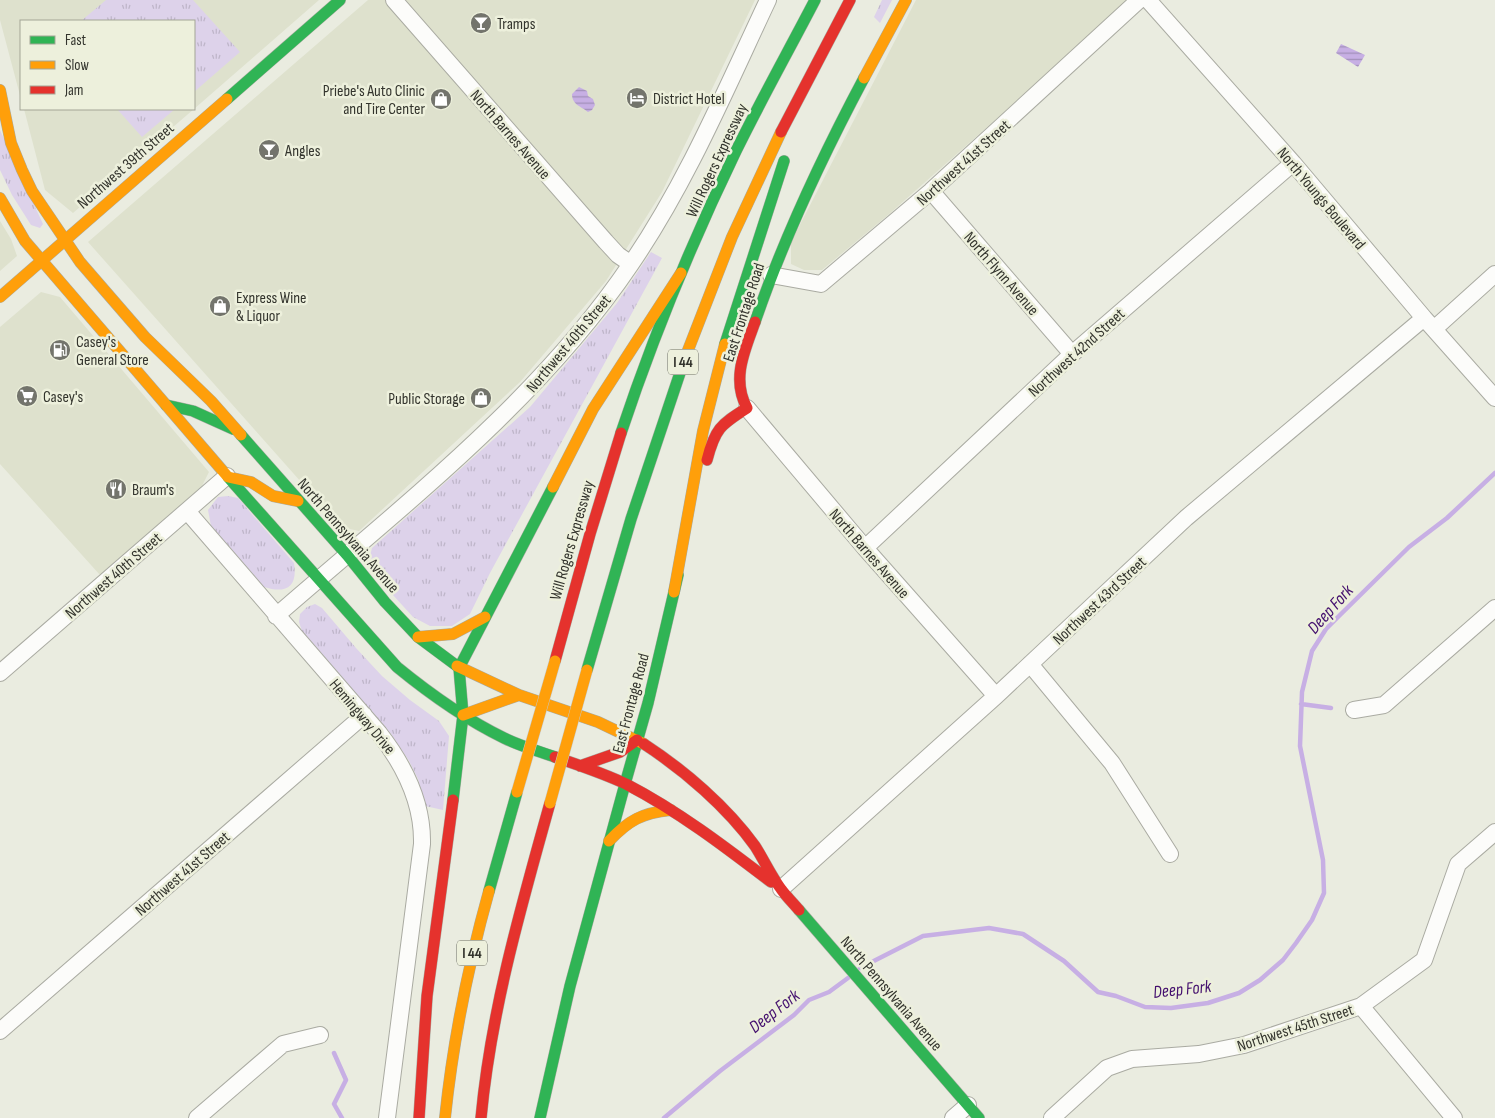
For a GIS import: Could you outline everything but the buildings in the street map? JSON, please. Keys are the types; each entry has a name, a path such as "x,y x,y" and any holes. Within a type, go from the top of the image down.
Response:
{"main road":[{"name":"Northwest 39th Street","path":"0,297 340,0"},
{"name":"Will Rogers Expressway","path":"445,1118 453,1046 478,932 613,454 658,330 681,274 736,152 815,0"},
{"name":"I 44","path":"481,1118 493,1028 507,960 624,538 674,385 718,270 764,166 850,0"},
{"name":"East Frontage Road","path":"540,1118 570,986 648,703 714,434 721,425 747,408 739,394 739,374 770,275 829,144 906,0"},
{"path":"674,592 703,430 732,319 815,66"},
{"name":"North Pennsylvania Avenue","path":"0,90 11,143 22,170 32,191 80,262 145,336 211,401 418,637 459,668 519,695 598,722 637,740 667,759 691,778 724,810 754,845 781,888 979,1118"},
{"name":"North Pennsylvania Avenue","path":"0,198 26,240 42,261 227,476 397,667 426,691 505,739 625,784 671,810 703,830 781,888"},
{"path":"419,1118 428,996 461,743 463,715 459,668 592,409 681,274"},
{"path":"166,405 193,411 237,430"},
{"path":"227,476 251,482 273,496 298,501"},
{"path":"418,637 453,634 485,617"},
{"path":"463,715 519,695"},
{"path":"648,703 653,720"},
{"path":"580,766 620,752 637,740"},
{"path":"661,741 667,759"},
{"path":"609,841 632,820 645,813 671,810"}],"street":[{"name":"North Barnes Avenue","path":"394,0 618,255 631,264"},
{"name":"Northwest 40th Street","path":"276,616 499,421 552,364 591,318 631,264 678,184 768,0"},
{"name":"Northwest 41st Street","path":"770,275 821,284 931,191 1139,0"},
{"name":"North Youngs Boulevard","path":"1148,0 1293,163 1495,398"},
{"name":"Northwest 42nd Street","path":"865,548 1072,354 1293,163"},
{"name":"North Flynn Avenue","path":"931,191 1072,354"},
{"name":"Northwest 43rd Street","path":"781,888 996,696 1186,518 1429,323 1495,274"},
{"name":"North Barnes Avenue","path":"747,408 865,548 996,696"},
{"name":"Northwest 40th Street","path":"0,673 227,476"},
{"name":"Hemingway Drive","path":"186,511 380,733 398,759 416,800 422,827 420,856 387,1118"},
{"path":"1354,710 1384,705 1495,608"},
{"path":"1030,664 1112,763 1170,854"},
{"name":"Northwest 41st Street","path":"0,1031 364,715"},
{"name":"Northwest 45th Street","path":"1052,1118 1107,1068 1132,1059 1199,1054 1244,1044 1361,1006 1424,960 1458,864 1495,832"},
{"path":"1361,1006 1454,1118"},
{"path":"197,1118 282,1044 320,1035"},
{"path":"953,1118 968,1105"}],"shaded area":[{"path":"0,0 319,0 195,108 195,20 20,20 20,95 0,20"},
{"path":"368,0 755,0 662,192 606,281 520,382 359,531 341,527 88,242"},
{"path":"916,0 1127,0 1125,5 888,215 822,270 804,270 791,264 791,242"},
{"path":"1341,44 1365,55 1358,67 1336,53"},
{"path":"579,87 587,91 588,96 593,99 595,105 588,112 575,103 572,98 572,94"},
{"path":"24,110 193,110 73,213 45,190"},
{"path":"0,221 11,239 17,256 0,271"},
{"path":"41,292 60,297 209,472 201,488 100,575 0,464 0,327"}],"green space":[{"path":"106,0 193,0 240,52 195,91 195,20 82,20"},
{"path":"882,0 892,0 880,23 874,17"},
{"path":"118,110 174,110 142,137"},
{"path":"0,130 43,224 40,228 31,225 12,195 0,170"},
{"path":"651,252 662,258 490,573 470,614 452,626 430,626 413,617 372,572 369,560 372,548 530,407 617,303"},
{"path":"218,497 238,498 294,563 294,578 289,587 279,590 264,587 211,526 208,510"},
{"path":"315,604 322,608 382,676 439,721 449,736 443,810 425,806 418,779 409,761 391,734 302,631 299,622 300,614 307,607"}],"waterway":[{"name":"Deep Fork","path":"860,968 923,936 989,928 1023,934 1064,961 1098,992 1116,996 1145,1007 1171,1008 1208,1003 1239,993 1260,980 1283,960 1296,943 1312,920 1324,893 1323,860 1300,746 1302,692 1312,651 1326,629 1409,547 1447,518 1495,473"},
{"path":"1301,704 1331,708"},
{"name":"Deep Fork","path":"664,1118 720,1071 794,1015 809,1000 829,992 848,978"},
{"path":"334,1053 346,1080 334,1104 342,1118"}],"traffic: fast":[{"path":"227,99 340,0"},
{"path":"621,433 674,290 704,220 746,132 815,0"},
{"path":"755,322 778,259 805,198 864,78"},
{"path":"725,344 784,161"},
{"path":"587,670 631,519 685,358"},
{"path":"166,405 193,411 233,429"},
{"path":"241,435 347,555 385,602 418,637 457,666"},
{"path":"228,477 397,667 475,723 510,741 555,757"},
{"path":"453,800 463,715 459,668 553,487"},
{"path":"625,784 648,703 678,575"},
{"path":"540,1118 570,986 625,784"},
{"path":"489,891 517,792"},
{"path":"799,910 979,1118"}],"traffic: slow":[{"path":"864,78 906,0"},
{"path":"0,90 11,143 22,170 32,191 80,262 145,337 211,401 241,435"},
{"path":"0,297 227,99"},
{"path":"685,358 732,237 781,132"},
{"path":"0,198 25,241 228,477"},
{"path":"553,487 593,409 681,273"},
{"path":"674,592 703,431 725,344"},
{"path":"228,477 251,482 273,496 298,501"},
{"path":"418,637 453,634 485,617"},
{"path":"517,792 555,661"},
{"path":"457,666 519,695 598,722 644,744"},
{"path":"550,803 587,670"},
{"path":"463,715 519,695"},
{"path":"609,841 623,828 637,819 652,813 671,810"},
{"path":"445,1118 462,1004 474,947 489,891"}],"traffic: jam":[{"path":"781,132 850,0"},
{"path":"707,460 716,434 730,419 747,408 742,397 740,375 744,354 755,322"},
{"path":"555,661 590,534 621,433"},
{"path":"580,766 620,752 637,740"},
{"path":"644,744 674,765 718,803 744,831 774,879 799,910"},
{"path":"555,757 608,776 645,794 736,855 771,882"},
{"path":"419,1118 427,996 453,800"},
{"path":"481,1118 492,1038 508,959 550,803"}],"place":[{"name":"Tramps","path":"481,23"},
{"name":"District Hotel","path":"637,98"},
{"name":"Priebe's Auto Clinic and Tire Center","path":"441,99"},
{"name":"Angles","path":"269,150"},
{"name":"Express Wine & Liquor","path":"220,306"},
{"name":"Casey's General Store","path":"60,350"},
{"name":"Casey's","path":"27,396"},
{"name":"Public Storage","path":"481,398"},
{"name":"Braum's","path":"116,489"}]}
